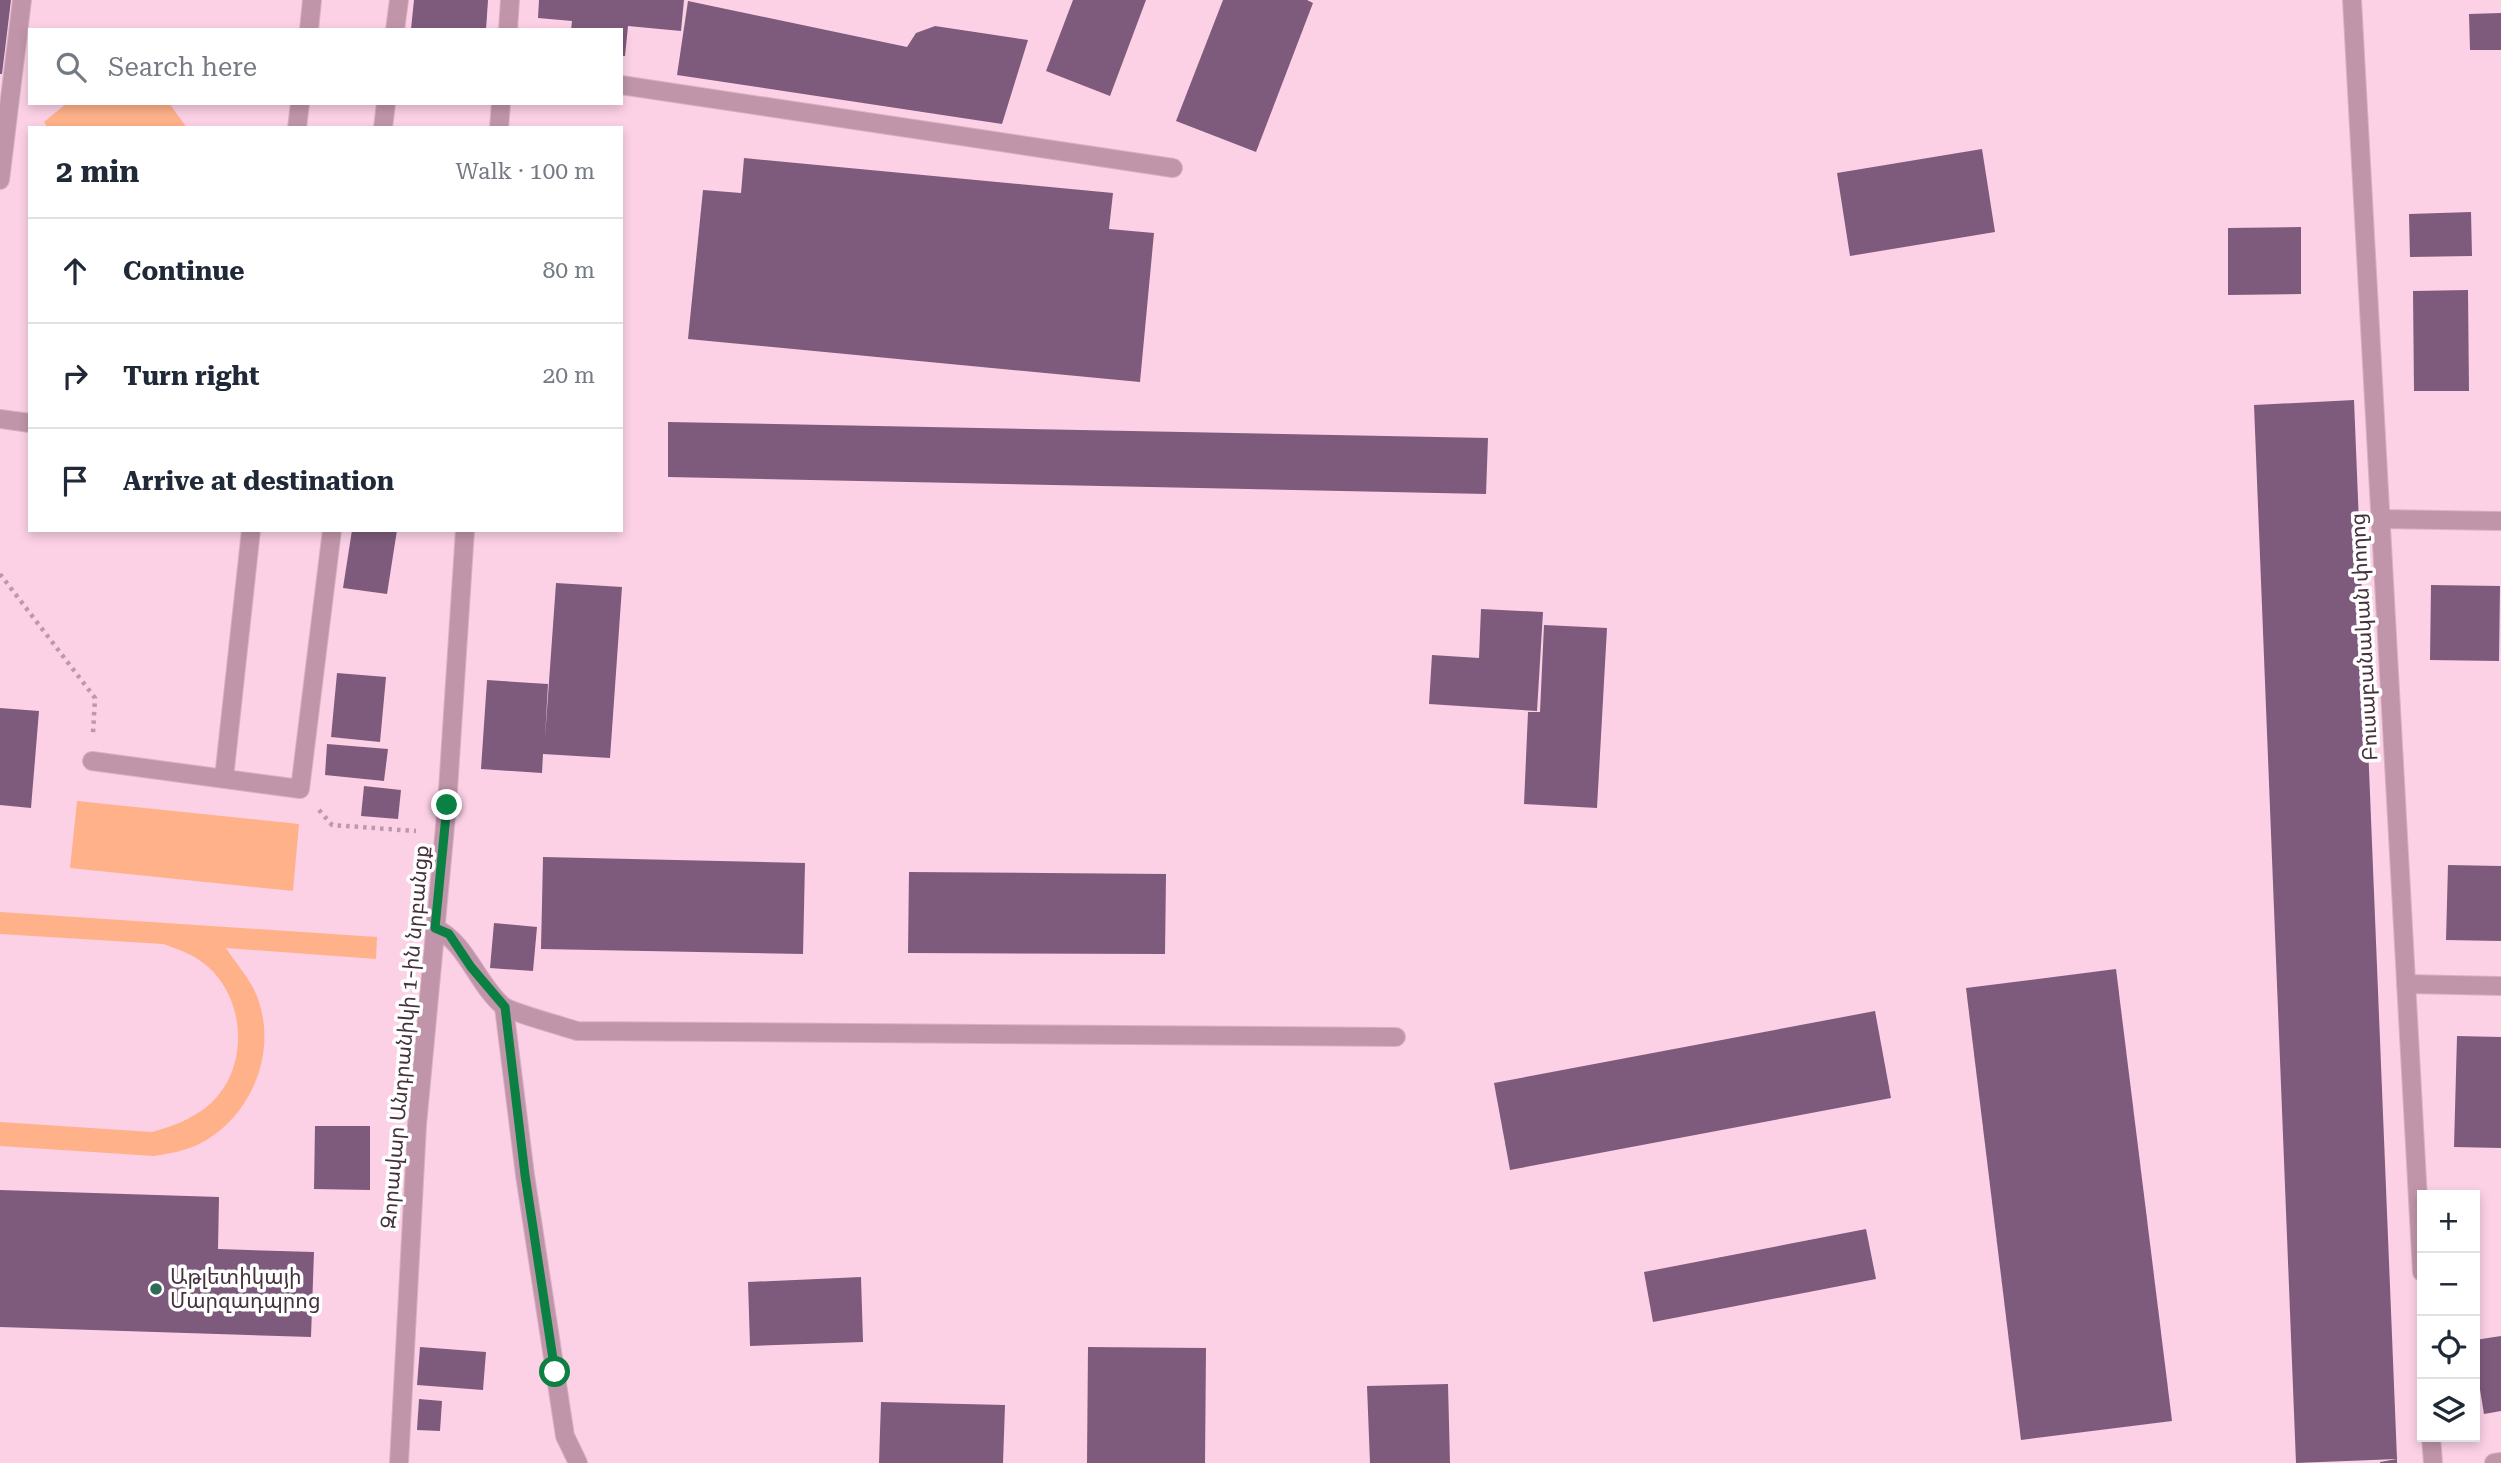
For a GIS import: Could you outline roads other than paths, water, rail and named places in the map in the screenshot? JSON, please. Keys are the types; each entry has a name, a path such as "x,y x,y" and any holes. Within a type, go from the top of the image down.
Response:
{"street":[{"path":"0,180 22,0"},
{"path":"309,28 312,0"},
{"path":"395,28 399,0"},
{"path":"508,28 510,0"},
{"name":"Բուսաբանական փողոց","path":"2352,0 2421,1253"},
{"path":"623,85 1173,168"},
{"path":"298,126 300,105"},
{"path":"383,126 386,105"},
{"path":"499,126 501,105"},
{"path":"0,419 28,423"},
{"path":"2381,519 2501,521"},
{"path":"223,778 251,532"},
{"path":"92,761 300,789 332,532"},
{"name":"Զորավար Անդրանիկի 1-ին նրբանցք","path":"399,1463 417,1125 444,833 465,532"},
{"path":"435,928 449,934 471,967 505,1007 576,1031 1396,1037"},
{"path":"2406,984 2501,986"},
{"path":"505,1007 525,1175 565,1436 578,1463"},
{"path":"2431,1442 2433,1463"},
{"path":"2494,1463 2501,1462"}],"place":[{"name":"Աթլետիկայի Մարզադպրոց","path":"156,1289"}]}
